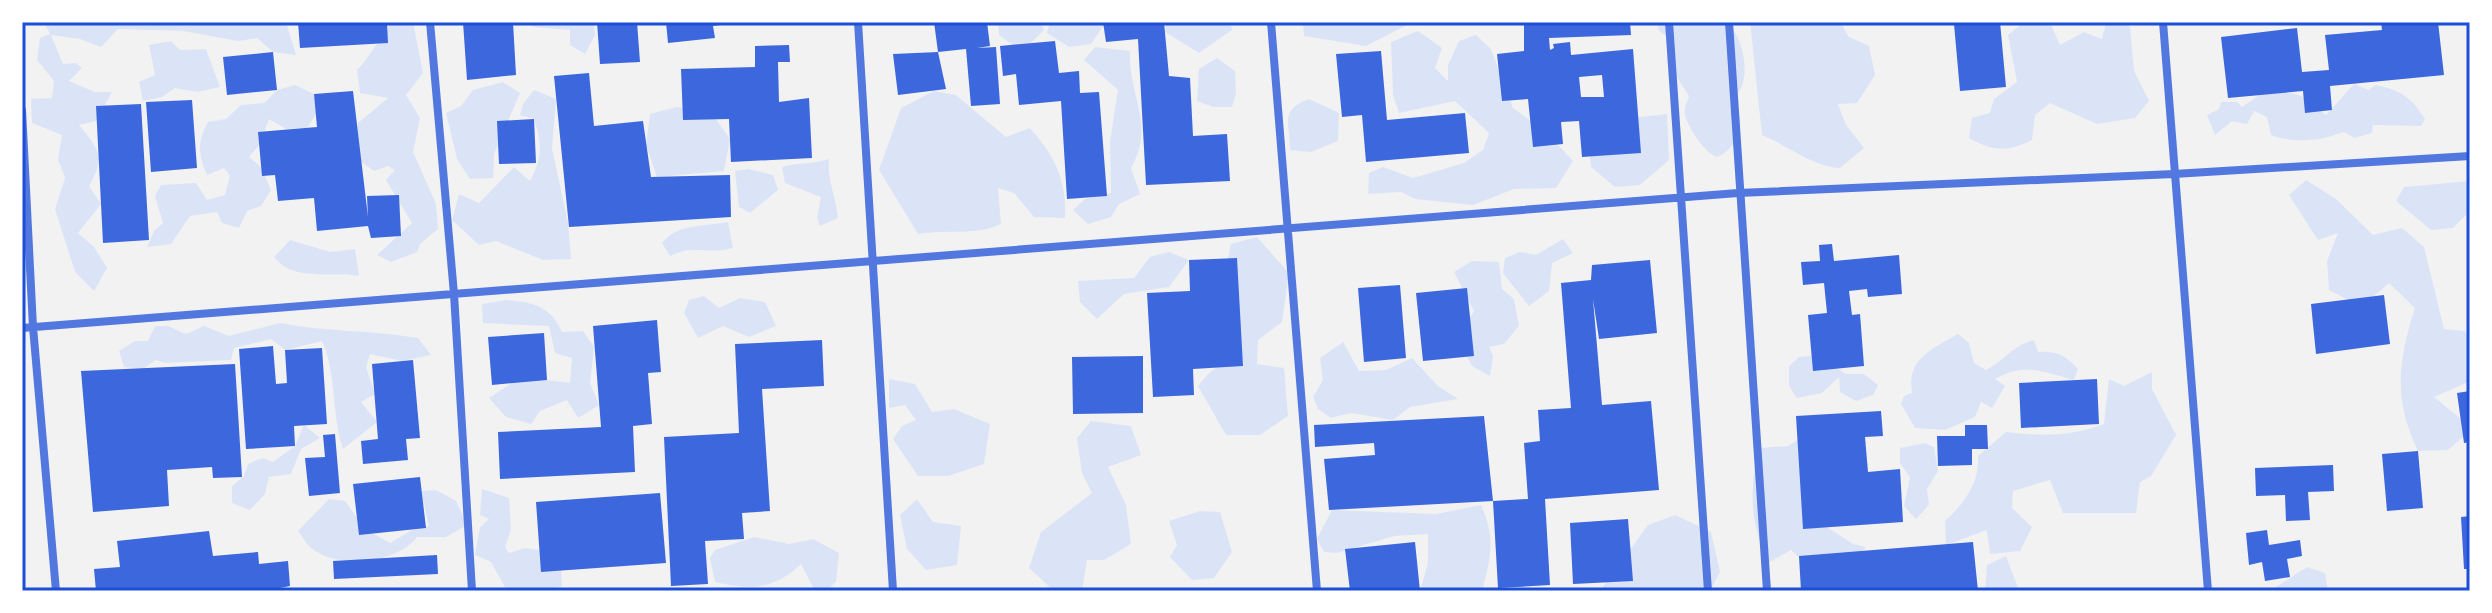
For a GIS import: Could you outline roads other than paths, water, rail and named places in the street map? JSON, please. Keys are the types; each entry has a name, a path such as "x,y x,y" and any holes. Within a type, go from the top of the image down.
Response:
{"street":[{"path":"430,22 454,294 472,591"},
{"path":"858,22 893,591"},
{"path":"1271,22 1285,228 1317,591"},
{"path":"1669,22 1708,591"},
{"path":"1729,22 1738,193 1767,591"},
{"path":"2163,22 2208,591"},
{"path":"22,110 33,327 56,591"},
{"path":"22,328 1680,197 2174,174 2470,156"}]}
